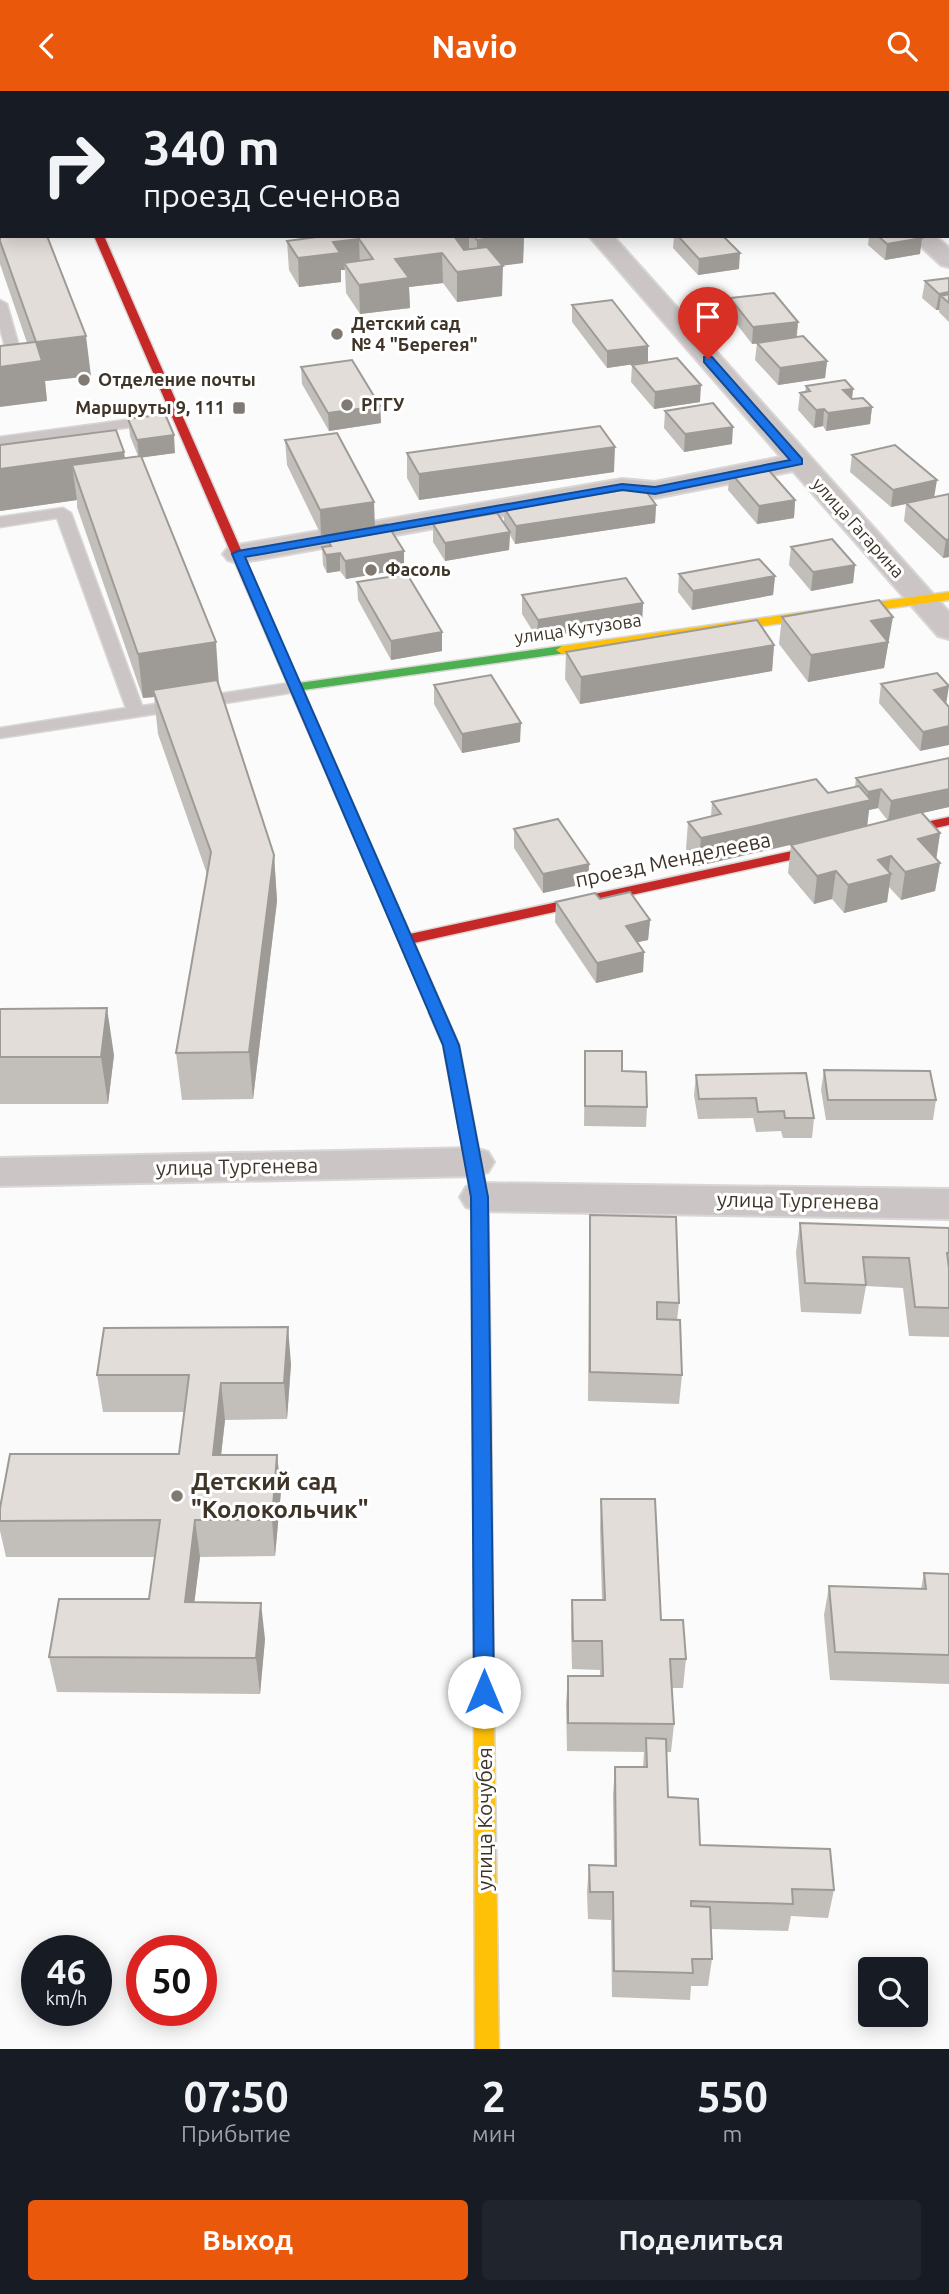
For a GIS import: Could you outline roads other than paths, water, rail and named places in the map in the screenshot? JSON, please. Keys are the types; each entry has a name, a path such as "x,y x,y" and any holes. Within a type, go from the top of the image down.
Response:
{"main road":[{"name":"улица Кочубея","path":"100,238 451,1045 477,1179 487,2049"},
{"name":"улица Кутузова","path":"296,687 936,598"},
{"name":"проезд Менделеева","path":"405,940 949,821"}],"street":[{"name":"улица Гагарина","path":"602,238 798,462 936,598 949,630"},
{"path":"923,238 949,260"},
{"path":"238,554 622,487 655,490 798,462"},
{"name":"улица Тургенева","path":"0,1172 477,1179 949,1204"}],"lane":[{"path":"0,304 20,375 0,377"},
{"path":"0,441 178,417"},
{"path":"0,522 63,513 136,712"},
{"path":"0,733 296,687"}],"place":[{"name":"Детский сад № 4 \"Берегея\"","path":"337,334"},
{"name":"Отделение почты","path":"84,380"},
{"name":"РГГУ","path":"347,405"},
{"name":"Маршруты 9, 111","path":"239,408"},
{"name":"Фасоль","path":"371,570"},
{"name":"Детский сад \"Колокольчик\"","path":"177,1496"}]}
